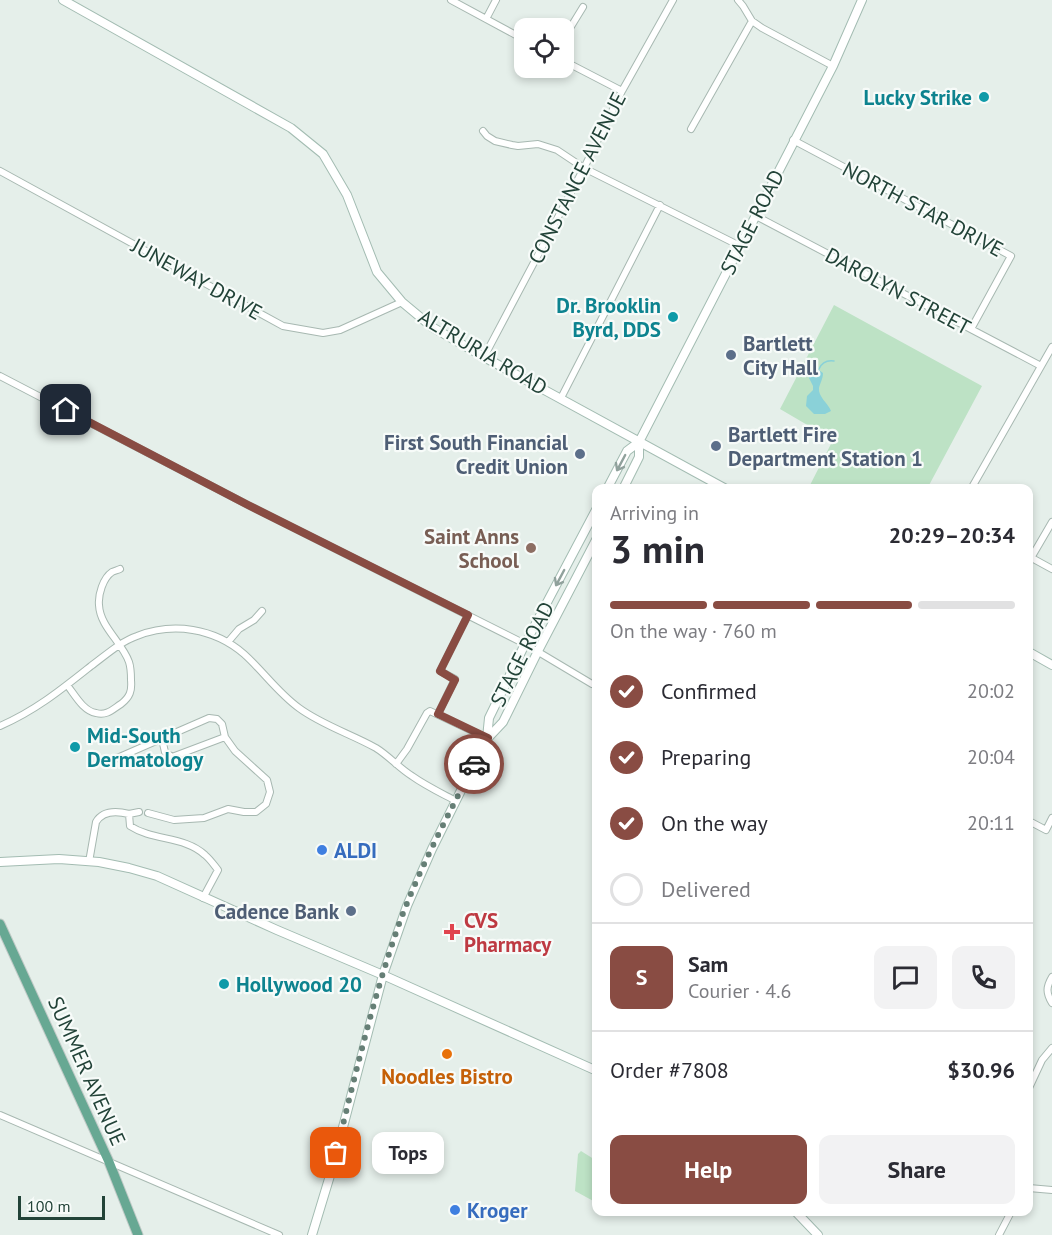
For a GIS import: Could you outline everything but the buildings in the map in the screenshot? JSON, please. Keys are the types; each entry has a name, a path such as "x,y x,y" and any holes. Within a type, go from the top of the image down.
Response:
{"main road":[{"name":"ALTRURIA ROAD","path":"65,0 291,128 323,154 347,195 377,272 402,302 432,327 717,484"},
{"name":"STAGE ROAD","path":"610,484 627,451 639,442 832,66 862,0"},
{"name":"STAGE ROAD","path":"625,484 639,457 639,442"},
{"name":"STAGE ROAD","path":"488,738 489,718 592,518"},
{"path":"577,546 589,553"},
{"name":"STAGE ROAD","path":"312,1235 332,1169 383,975 407,906 432,849 488,738 503,722 592,547"},
{"path":"1033,654 1052,665"},
{"path":"0,862 59,859 129,868 157,876 592,1069"},
{"name":"SUMMER AVENUE","path":"0,924 109,1162 138,1235"},
{"path":"800,1216 818,1235"}],"street":[{"path":"451,0 514,34"},
{"path":"486,19 496,0"},
{"name":"CONSTANCE AVENUE","path":"484,357 622,91 672,0"},
{"path":"738,0 752,21 832,66"},
{"path":"574,22 583,7"},
{"path":"691,129 752,21"},
{"path":"574,66 622,91"},
{"path":"483,131 495,141 518,146 538,144 557,150 584,168 740,246"},
{"name":"NORTH STAR DRIVE","path":"793,140 1011,256 971,330"},
{"name":"JUNEWAY DRIVE","path":"0,171 283,326 323,333 340,330 402,302"},
{"path":"561,398 660,205"},
{"name":"DAROLYN STREET","path":"756,216 1041,366"},
{"path":"974,484 1052,347"},
{"path":"0,376 248,505 525,644 592,682"},
{"path":"1033,552 1052,522"},
{"path":"1033,559 1052,569"},
{"path":"67,685 84,707 96,713 105,714 130,695 132,687 130,664 102,617 99,604 105,581 111,573 120,569"},
{"path":"228,642 239,629 254,620 262,611"},
{"path":"438,714 455,680 440,671 468,615"},
{"path":"0,726 24,716 119,645 134,637 147,632 168,629 197,630 228,642 244,654 298,708 369,744 414,778 456,801"},
{"path":"396,764 430,711 488,738"},
{"path":"108,762 209,718 217,719 222,724 225,737 236,751 267,780 270,792 266,804 256,812 228,809 204,818 174,820 148,813"},
{"path":"162,739 165,752 172,757 225,737"},
{"path":"90,862 96,822 99,817 105,813 118,811 129,814 139,812"},
{"path":"129,814 130,826 138,831 188,844 204,854 218,870 203,898"},
{"path":"1033,823 1046,830 1052,818"},
{"path":"1052,977 1047,993 1052,1004"},
{"path":"1033,1079 1052,1048"},
{"path":"0,1115 279,1235"},
{"path":"1033,1188 1052,1190"},
{"path":"999,1235 1009,1216"}],"green space":[{"path":"834,305 982,386 930,484 811,484 833,440 780,409"},
{"path":"581,1151 592,1158 592,1200 575,1191 578,1154"}],"water":[{"path":"815,367 823,373 819,391 831,411 825,414 814,414 806,406 807,396 813,390 809,369"}],"waterway":[{"path":"819,369 825,362 834,361"}],"way so far":[{"path":"336,1153 392,944 425,864 474,764"}],"place":[{"name":"Lucky Strike","path":"984,97"},
{"name":"Dr. Brooklin Byrd, DDS","path":"673,317"},
{"name":"Bartlett City Hall","path":"731,355"},
{"name":"Bartlett Fire Department Station 1","path":"716,446"},
{"name":"First South Financial Credit Union","path":"580,454"},
{"name":"Saint Anns School","path":"531,548"},
{"name":"Mid-South Dermatology","path":"75,747"},
{"name":"ALDI","path":"322,850"},
{"name":"Cadence Bank","path":"351,911"},
{"name":"CVS Pharmacy","path":"452,932"},
{"name":"Hollywood 20","path":"224,984"},
{"name":"Noodles Bistro","path":"447,1054"},
{"name":"Tops","path":"336,1153"},
{"name":"Kroger","path":"455,1210"}],"route":[{"path":"66,410 248,505 468,615 440,671 455,680 438,714 488,738 474,764"}]}
